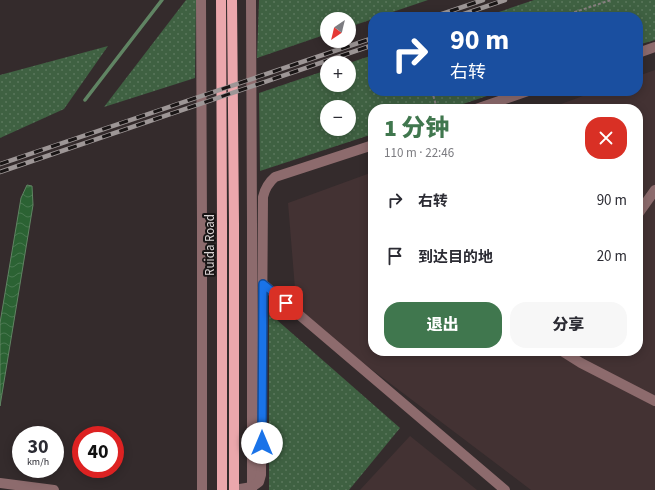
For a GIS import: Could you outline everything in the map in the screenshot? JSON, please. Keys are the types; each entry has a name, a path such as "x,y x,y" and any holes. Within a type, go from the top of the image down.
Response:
{"main road":[{"name":"Ruida Road","path":"221,0 222,490"},
{"name":"Ruida Road","path":"232,0 234,490"}],"street":[{"path":"200,0 202,490"},
{"path":"251,0 252,488"},
{"path":"643,51 655,47"},
{"path":"490,104 514,96"},
{"path":"234,490 252,488 259,482 261,475 263,197 265,188 269,182 276,177 368,147"},
{"path":"643,207 655,190"},
{"path":"263,284 505,490"},
{"path":"570,356 655,401"},
{"path":"0,483 54,490"}],"path":[{"path":"575,12 611,0"}],"shaded area":[{"path":"186,0 196,0 195,78 104,107"},
{"path":"259,0 428,0 393,12 368,12 368,21 356,25 356,12 320,12 320,36 257,58"},
{"path":"534,0 655,0 655,40 643,44 643,12 499,12"},
{"path":"108,46 64,109 0,138 0,75"},
{"path":"368,57 368,96 487,96 463,104 368,104 368,136 260,171 259,93 320,72 320,92 356,92 356,61"},
{"path":"655,70 655,490 531,490 297,313 288,203 368,174 368,356 643,356 643,104 561,104 583,96 643,96 643,74"},
{"path":"269,313 400,428 349,490 269,490"},
{"path":"410,436 477,490 360,490"}],"water":[{"path":"27,185 32,186 33,205 0,406 0,323 21,198"}],"waterway":[{"path":"85,100 162,0"}],"railway":[{"path":"448,12 483,0"},
{"path":"470,12 505,0"},
{"path":"0,164 368,40"},
{"path":"0,172 368,47"}],"route":[{"path":"262,443 263,284 286,303"}]}
